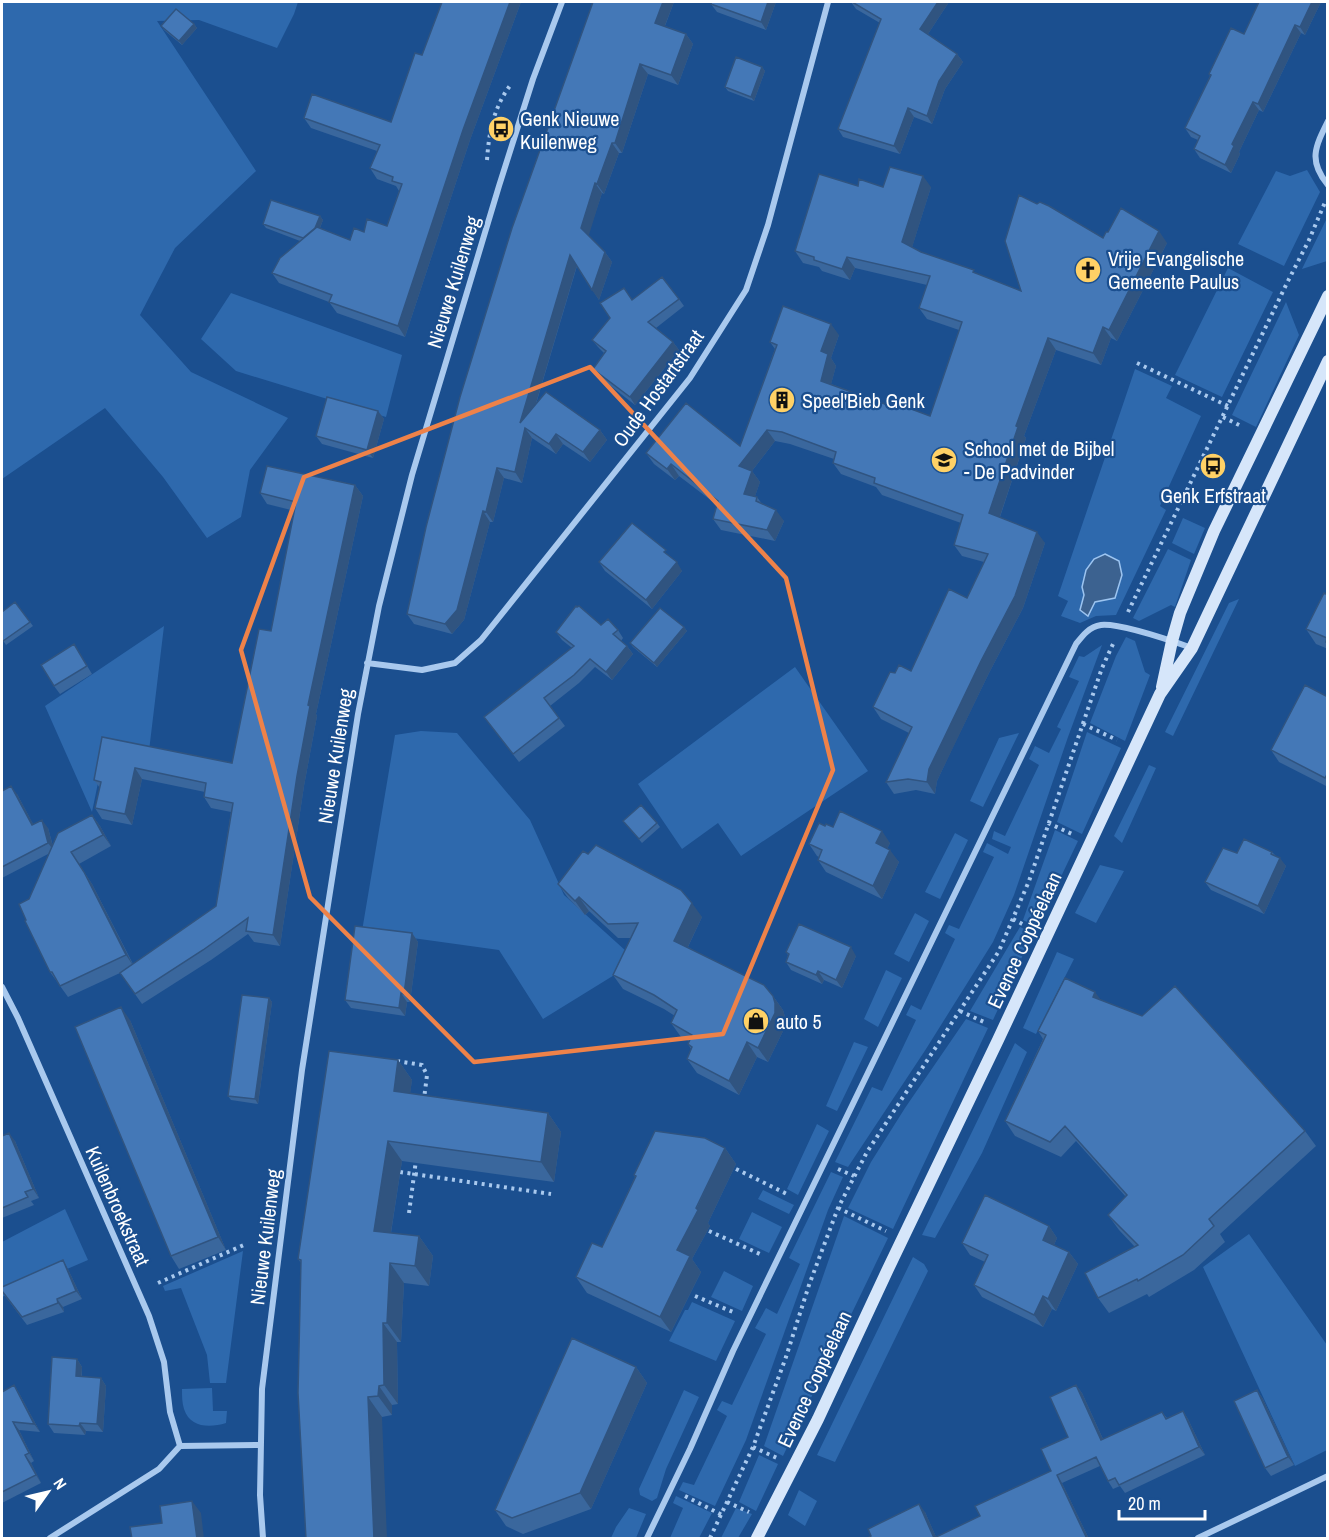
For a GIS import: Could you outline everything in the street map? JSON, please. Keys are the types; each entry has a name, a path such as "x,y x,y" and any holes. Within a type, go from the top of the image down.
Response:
{"street":[{"name":"Nieuwe Kuilenweg","path":"263,1539 262,1389 302,1070 367,663 412,475 499,186 533,79 562,2"},
{"name":"Oude Hostartstraat","path":"367,663 422,670 455,663 481,640 690,378 746,291 768,225 828,2"},
{"path":"1328,121 1314,152 1316,164 1328,185"},
{"path":"1160,694 1180,614 1214,531 1328,296"},
{"name":"Evence Coppéelaan","path":"757,1539 818,1419 1160,694 1192,648 1328,361"},
{"path":"647,1539 733,1351 1076,644 1086,631 1101,625 1121,627 1192,648"},
{"name":"Kuilenbroekstraat","path":"2,987 18,1018 149,1316 164,1362 170,1412 180,1446"},
{"path":"50,1539 159,1469 180,1446 261,1445"},
{"path":"1198,1539 1328,1476"}],"path":[{"path":"710,1539 753,1447 838,1208 867,1152 999,951 1029,880 1102,668 1309,240 1328,196"},
{"path":"1137,363 1228,406"},
{"path":"1222,417 1253,432"},
{"path":"1083,724 1135,748"},
{"path":"960,1011 1003,1030"},
{"path":"387,1060 422,1065 427,1075 423,1108"},
{"path":"409,1214 417,1152"},
{"path":"736,1169 784,1194"},
{"path":"400,1172 551,1194"},
{"path":"838,1208 902,1239"},
{"path":"709,1231 756,1252"},
{"path":"158,1283 246,1244"},
{"path":"695,1296 730,1311"},
{"path":"670,1489 722,1515"}],"highlighted area":[{"path":"590,367 786,578 833,770 723,1034 474,1062 310,897 241,650 304,477"}],"shaded area":[{"path":"2,2 298,2 277,48 199,20 157,21 256,171 175,248 140,315 191,372 288,418 250,470 241,517 207,538 163,477 105,408 2,479"},
{"path":"1307,170 1320,192 1284,266 1238,244 1276,171 1290,176"},
{"path":"1327,218 1327,261 1302,269"},
{"path":"1228,268 1273,292 1222,397 1175,375"},
{"path":"231,293 402,355 386,417 236,371 201,339"},
{"path":"1286,302 1299,335 1256,427 1232,415"},
{"path":"1135,369 1172,386 1166,398 1201,416 1160,506 1166,510 1116,615 1096,616 1080,623 1061,616 1068,601 1058,596"},
{"path":"1183,518 1205,528 1194,554 1172,543"},
{"path":"1168,549 1191,560 1175,607 1171,605 1139,621 1133,618"},
{"path":"1105,554 1119,561 1122,575 1115,598 1095,602 1088,616 1080,610 1086,570 1094,559"},
{"path":"1239,599 1173,736 1165,732 1229,603"},
{"path":"164,626 149,751 106,744 92,812 45,706"},
{"path":"1126,637 1135,641 1145,672 1150,675 1125,741 1090,723 1116,656"},
{"path":"1102,645 1014,895 993,942 848,1167 835,1162 872,1087 882,1091 916,1020 906,1015 911,1005 921,1010 955,939 945,933 949,925 959,929 994,857 983,852 987,843 1008,854 1011,847 992,839 994,831 1005,836 1039,765 1029,759 1035,746 1049,753 1061,729 1057,727 1079,681 1069,677 1079,656 1084,657"},
{"path":"795,667 868,771 741,856 718,823 682,849 638,784"},
{"path":"421,731 457,733 530,820 564,895 637,961 543,1019 499,950 362,931 395,735"},
{"path":"1087,732 1121,748 1082,834 1057,822"},
{"path":"1019,733 983,807 970,801 999,738"},
{"path":"1149,765 1156,768 1122,843 1114,836"},
{"path":"1055,830 1078,841 1037,927 1023,920"},
{"path":"955,833 968,840 940,899 925,892"},
{"path":"1100,865 1124,871 1096,923 1075,913"},
{"path":"915,913 929,921 909,962 894,954"},
{"path":"1020,927 1033,933 993,1020 970,1011"},
{"path":"1057,952 1074,959 1036,1034 1023,1028"},
{"path":"886,970 902,978 878,1027 864,1019"},
{"path":"966,1019 988,1028 893,1229 848,1208 871,1162"},
{"path":"854,1042 868,1047 837,1111 826,1106"},
{"path":"1015,1043 1027,1052 982,1153 935,1238 922,1235"},
{"path":"817,1124 829,1131 798,1195 787,1189"},
{"path":"831,1172 843,1177 828,1210 746,1440 715,1506 679,1490 683,1482 694,1485 727,1416 717,1410 722,1401 732,1405 766,1334 755,1328 766,1308 777,1314 800,1264 789,1258"},
{"path":"763,1190 794,1205 789,1214 758,1199"},
{"path":"65,1209 88,1260 2,1297 2,1242"},
{"path":"752,1212 782,1227 769,1253 739,1239"},
{"path":"844,1216 888,1238 783,1456 764,1446"},
{"path":"1249,1234 1327,1345 1327,1450 1295,1466 1203,1267"},
{"path":"243,1251 226,1383 210,1383 207,1355 181,1288 165,1291 163,1286"},
{"path":"913,1257 924,1264 928,1271 835,1462 817,1455"},
{"path":"724,1271 753,1286 742,1311 711,1297"},
{"path":"692,1302 735,1321 716,1361 669,1341 685,1310 688,1310"},
{"path":"212,1388 213,1411 227,1411 226,1423 214,1426 201,1425 187,1415 182,1402 182,1389"},
{"path":"684,1390 699,1397 666,1469 657,1498 652,1501 640,1495 639,1489"},
{"path":"759,1455 778,1464 756,1511 739,1502"},
{"path":"799,1490 817,1501 805,1526 788,1515"},
{"path":"676,1496 712,1513 699,1538 670,1538 683,1508 673,1503"},
{"path":"629,1508 646,1514 636,1538 611,1538 616,1527"},
{"path":"736,1508 752,1514 738,1538 721,1538"}],"building":[{"path":"442,2 510,2 463,130 398,326 329,302 332,295 272,273 280,258 317,227 350,240 354,228 364,232 367,219 387,226 402,184 392,181 393,177 370,168 380,145 304,118 312,94 391,122 415,53 422,55"},
{"path":"593,2 663,2 655,23 686,34 671,75 640,64 615,143 612,143 597,184 595,183 581,228 605,252 592,290 570,255 520,423 546,392 600,430 583,452 556,434 549,444 525,428 515,472 497,468 486,512 483,511 457,610 445,624 407,614 426,527 460,397 512,228"},
{"path":"712,2 768,2 761,22 711,4"},
{"path":"852,2 938,2 920,29 957,54 939,81 927,116 908,108 894,146 838,129 881,19"},
{"path":"1259,2 1312,2 1300,27 1295,25 1258,104 1253,102 1232,144 1234,146 1225,165 1194,149 1200,136 1185,128 1231,28 1244,34"},
{"path":"176,9 194,24 179,41 161,26"},
{"path":"736,57 762,67 751,97 725,87"},
{"path":"890,167 923,176 902,242 921,252 974,270 973,272 1021,291 1005,241 1019,195 1037,204 1040,202 1049,206 1103,238 1121,208 1159,231 1109,330 1103,327 1093,353 1048,338 1016,426 1018,427 989,513 1037,532 1015,596 929,769 927,782 908,779 886,782 912,727 873,707 890,672 895,673 899,665 911,671 949,589 967,598 988,554 954,545 963,515 874,483 875,478 833,463 836,452 782,432 767,430 739,466 752,471 744,494 757,497 756,501 776,510 767,530 713,519 718,501 671,464 667,469 646,453 686,403 740,446 777,345 770,342 783,306 831,324 821,351 828,354 821,381 885,404 887,400 930,416 962,322 919,308 930,276 847,257 842,269 795,251 819,174 858,186 859,179 883,187"},
{"path":"271,200 320,216 315,228 303,238 263,224"},
{"path":"662,277 679,299 648,322 673,342 630,397 593,369 606,351 592,340 610,318 600,303 624,288 632,300"},
{"path":"327,397 378,411 367,450 316,436"},
{"path":"267,466 355,485 308,705 310,706 273,935 246,931 248,918 135,994 120,973 216,906 233,803 204,797 206,783 135,768 125,814 95,808 101,782 94,780 102,737 232,763 259,629 271,631 296,502 260,493"},
{"path":"632,523 666,550 664,552 677,562 646,600 599,562"},
{"path":"1324,593 1328,595 1328,643 1327,638 1306,629"},
{"path":"15,602 30,622 3,641 2,612"},
{"path":"576,606 579,606 601,625 608,619 618,630 613,634 627,646 606,672 590,659 574,675 544,698 559,718 513,754 484,717 574,646 556,632"},
{"path":"660,608 684,627 654,663 630,643"},
{"path":"74,644 87,666 54,686 41,665"},
{"path":"1305,685 1328,697 1328,773 1325,778 1271,750"},
{"path":"11,786 32,825 42,820 48,843 2,867 2,791"},
{"path":"641,805 657,823 639,839 623,821"},
{"path":"840,811 882,831 876,843 890,850 873,886 818,860 822,850 809,844 819,823 833,827"},
{"path":"92,815 103,835 71,852 84,872 126,955 60,986 50,972 19,904 29,899 58,833"},
{"path":"1244,839 1280,858 1258,906 1205,882 1223,848 1237,853"},
{"path":"596,845 681,890 692,903 674,941 764,985 773,996 775,1013 758,1048 747,1042 729,1081 687,1059 692,1047 688,1044 692,1035 671,1023 677,1010 654,995 613,975 638,923 608,924 579,897 575,901 558,884 583,851 588,854"},
{"path":"799,924 851,947 836,980 818,971 816,975 786,962 789,954 786,952"},
{"path":"355,926 412,933 404,994 401,993 399,1008 345,1000"},
{"path":"1065,978 1095,992 1093,997 1142,1016 1175,986 1305,1131 1209,1219 1214,1226 1183,1255 1138,1281 1137,1279 1098,1298 1085,1273 1138,1245 1108,1215 1127,1195 1065,1126 1050,1142 1005,1121 1046,1035 1038,1031"},
{"path":"242,995 269,998 255,1099 228,1096"},
{"path":"121,1007 218,1237 171,1256 75,1027"},
{"path":"329,1051 398,1060 394,1091 548,1113 541,1162 388,1141 374,1231 419,1236 415,1266 390,1263 387,1323 383,1323 384,1385 379,1386 378,1396 368,1397 374,1539 306,1539 298,1393 301,1260 298,1259"},
{"path":"655,1131 705,1138 725,1148 696,1208 698,1210 677,1250 690,1256 660,1317 576,1277 592,1243 602,1247"},
{"path":"9,1133 33,1189 25,1192 28,1197 2,1208 2,1136"},
{"path":"985,1195 1049,1226 1043,1240 1069,1252 1048,1299 1043,1296 1034,1315 974,1285 988,1255 962,1243"},
{"path":"63,1260 76,1291 57,1299 58,1303 22,1317 2,1291 2,1287"},
{"path":"572,1338 636,1367 580,1493 512,1518 495,1510"},
{"path":"52,1357 77,1359 76,1376 101,1378 97,1424 80,1423 79,1426 48,1424"},
{"path":"14,1385 34,1424 13,1422 29,1453 25,1455 36,1475 2,1492 2,1392"},
{"path":"1076,1385 1101,1440 1162,1412 1166,1419 1183,1411 1199,1447 1119,1485 1115,1478 1108,1481 1096,1457 1057,1475 1087,1539 866,1539 871,1536 868,1529 919,1504 934,1538 980,1516 975,1506 1051,1471 1041,1449 1068,1437 1050,1397"},
{"path":"1257,1390 1288,1457 1265,1468 1234,1401"},
{"path":"192,1501 197,1539 132,1539 130,1527 162,1523 160,1506"}],"place":[{"name":"Genk Nieuwe Kuilenweg","path":"501,129"},
{"name":"Vrije Evangelische Gemeente Paulus","path":"1088,270"},
{"name":"Speel'Bieb Genk","path":"782,400"},
{"name":"School met de Bijbel - De Padvinder","path":"944,460"},
{"name":"Genk Erfstraat","path":"1213,466"},
{"name":"auto 5","path":"756,1021"}]}
